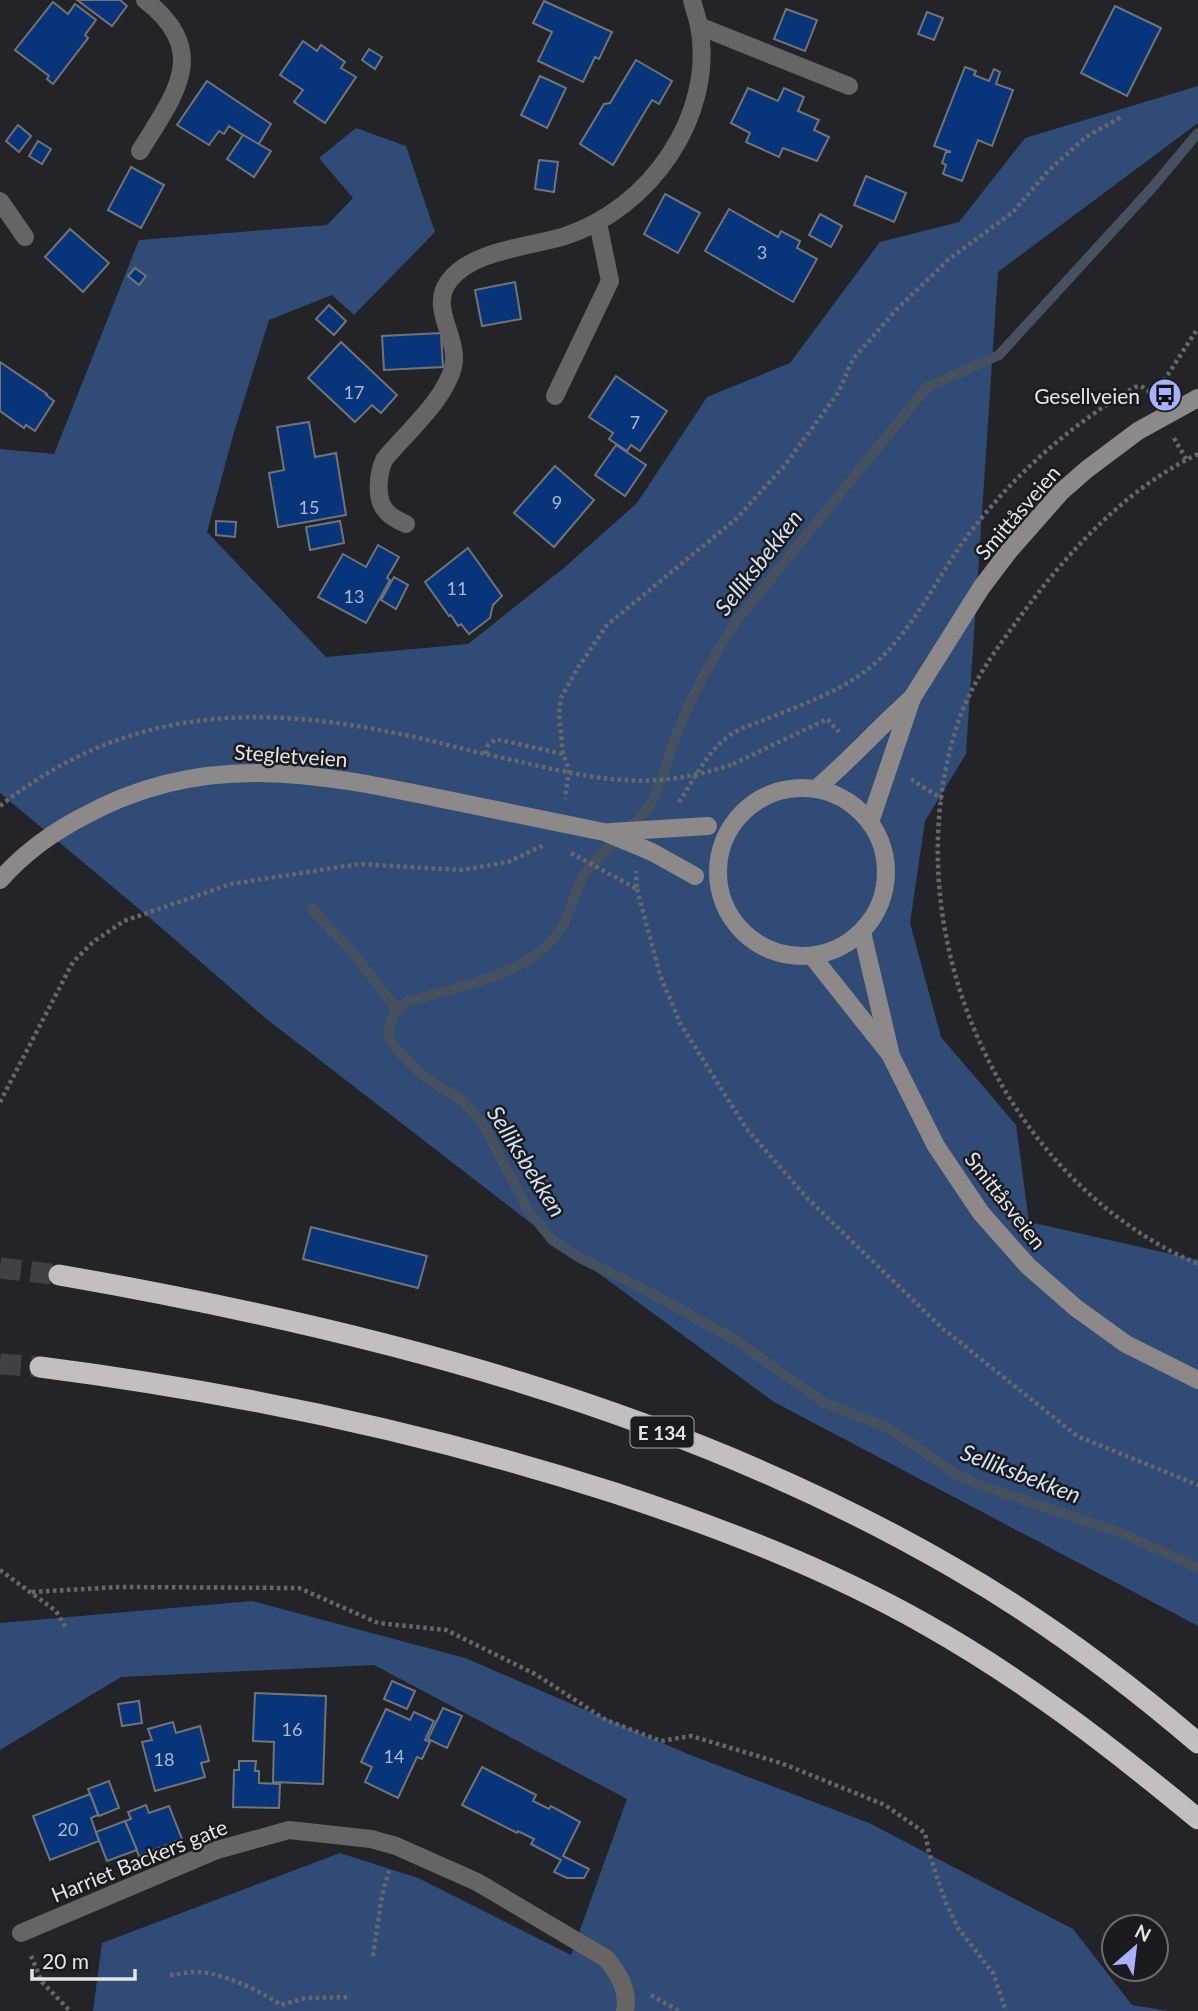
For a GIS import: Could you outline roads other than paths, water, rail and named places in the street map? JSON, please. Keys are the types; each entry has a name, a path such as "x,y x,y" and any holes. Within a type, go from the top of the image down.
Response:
{"highway":[{"name":"E 134","path":"59,1275 183,1297 351,1334 569,1398 745,1464 883,1529 955,1568 1107,1669 1198,1743"},
{"path":"40,1367 194,1391 390,1431 565,1477 718,1529 855,1587 980,1657 1074,1720 1198,1819"}],"main road":[{"name":"Smittåsveien","path":"870,822 912,698 981,588 1009,551 1060,492 1086,470 1138,431 1198,398"},
{"name":"Smittåsveien","path":"816,789 849,762 884,722 912,698"},
{"name":"Stegletveien","path":"0,880 49,837 99,807 151,787 215,774 247,772 313,776 604,832 652,852 719,892"},
{"path":"801,788 816,789 846,800 870,822 884,853 885,887 880,904 862,932 847,944 812,956 781,955 753,942 732,920 719,892 719,856 724,839 743,811 769,794 801,788"},
{"name":"Stegletveien","path":"604,832 733,823"},
{"name":"Smittåsveien","path":"862,932 891,1056"},
{"name":"Smittåsveien","path":"812,956 891,1056 936,1146 1000,1237 1049,1286 1093,1321 1126,1344 1198,1380"}],"street":[{"path":"140,151 174,95 182,75 183,61 176,34 169,22 145,0"},
{"path":"406,524 385,510 380,492 379,470 384,460 438,397 453,366 454,350 441,304 443,289 450,279 470,263 565,236 598,223 644,188 681,135 699,80 701,47 692,0"},
{"path":"699,26 849,86"},
{"path":"0,201 25,237"},
{"path":"555,396 610,281 598,223"},
{"name":"Harriet Backers gate","path":"21,1933 217,1850 289,1830 371,1839 396,1846 477,1882 607,1959 620,1977 627,1999 625,2011"}],"waterway":[{"name":"Selliksbekken","path":"1198,133 1151,189 999,355 927,387 734,624 690,704 648,808 586,872 563,925 551,942 534,956 494,976 409,1001 394,1015 388,1037 422,1075 463,1101 483,1124 528,1210 552,1240 580,1258 734,1339 823,1402 886,1427 955,1474 985,1487 1124,1534 1198,1568"},
{"path":"312,909 350,949 396,1008"}],"tunnel":[{"path":"0,1268 59,1275"},
{"path":"0,1364 40,1367"}],"place":[{"name":"Gesellveien","path":"1165,395"}]}
